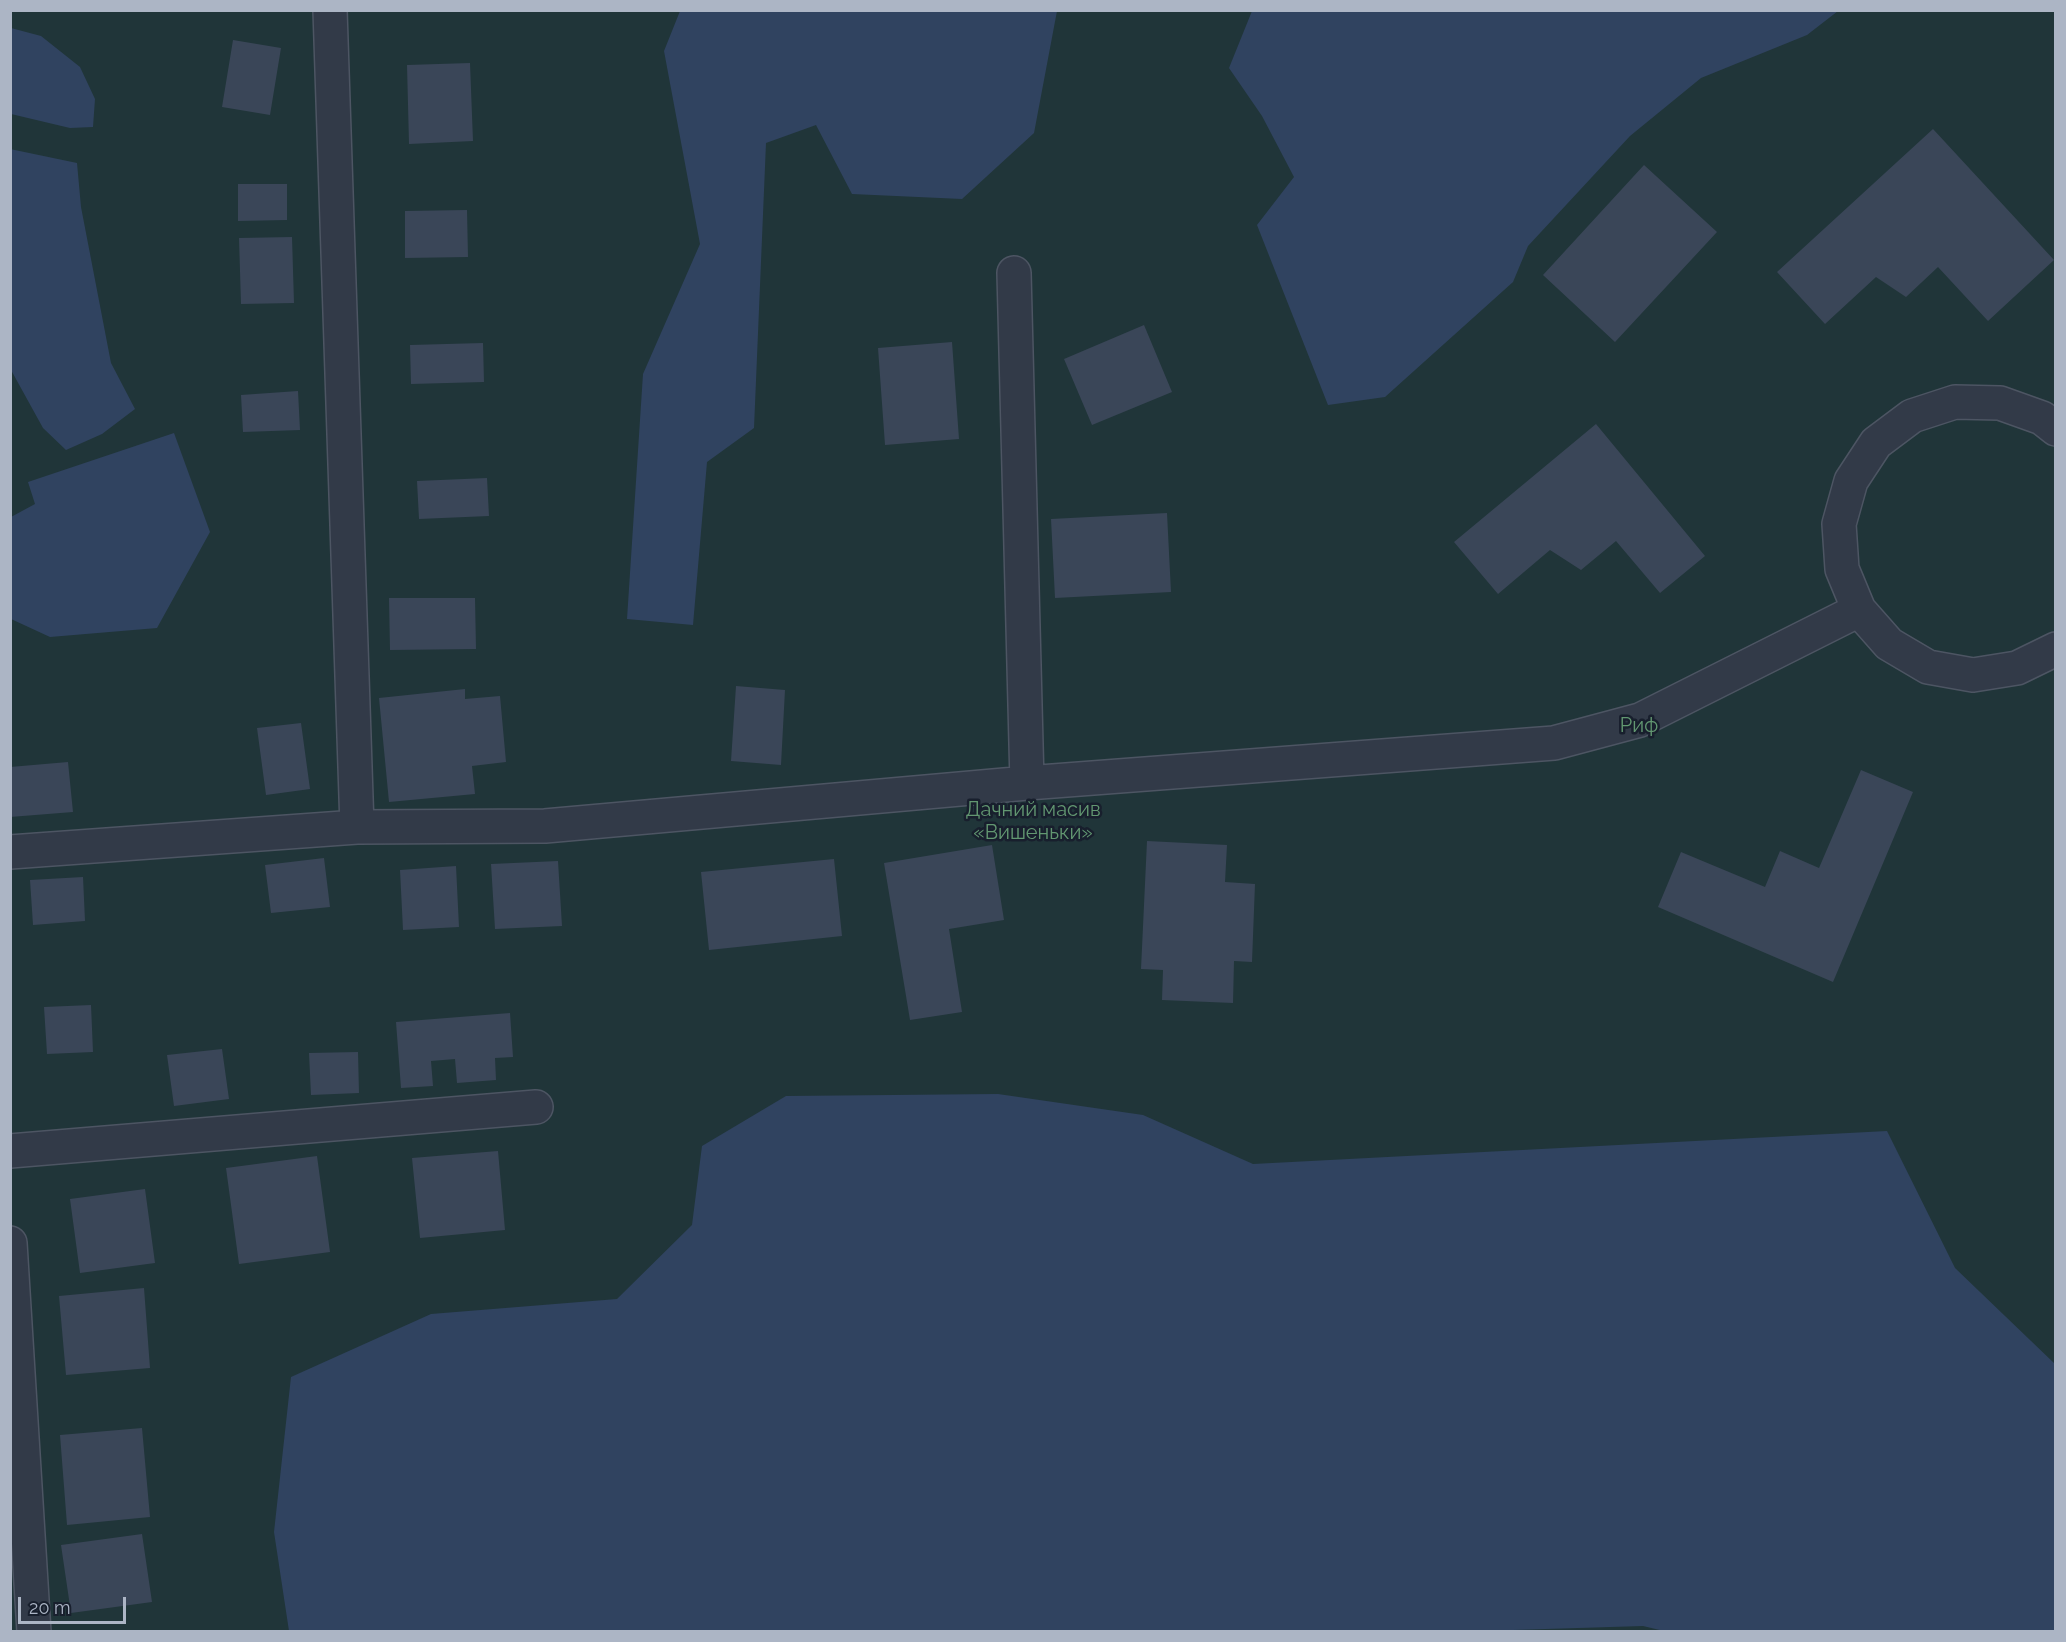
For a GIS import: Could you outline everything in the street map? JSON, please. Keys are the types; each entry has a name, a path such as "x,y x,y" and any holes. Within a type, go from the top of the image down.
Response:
{"street":[{"path":"330,10 357,827"},
{"path":"1014,273 1027,783"},
{"path":"2055,429 2042,418 2000,403 1954,402 1912,416 1876,443 1851,481 1839,524 1842,568 1859,610 1889,644 1928,667 1973,675 2017,668 2055,649"},
{"path":"10,852 357,827 545,826 1027,783 1554,743 1641,720 1859,610"},
{"path":"10,1151 536,1107"},
{"path":"10,1243 17,1446 34,1632"}],"green space":[{"name":"Дачний масив «Вишеньки»","path":"11,11 2055,11 2055,1631 11,1632"}],"water":[{"path":"1252,10 1838,11 1807,35 1701,78 1630,136 1528,246 1513,282 1385,397 1328,405 1257,225 1294,177 1262,116 1229,68"},
{"path":"680,11 1057,11 1034,133 962,199 852,194 816,125 766,143 754,428 707,462 693,625 627,619 643,374 700,244 664,51"},
{"path":"11,28 41,36 80,67 95,99 93,127 70,128 11,114"},
{"path":"10,149 77,163 81,207 111,363 135,409 102,434 66,450 43,428 11,370"},
{"path":"174,433 210,532 157,628 50,637 11,619 11,517 35,504 28,482"},
{"path":"998,1094 1143,1115 1253,1164 1887,1131 1955,1268 2055,1364 2055,1631 1668,1632 1643,1626 1449,1632 289,1631 274,1532 291,1377 431,1314 617,1299 692,1225 702,1146 786,1096"}],"building":[{"path":"233,40 281,48 270,115 222,107"},
{"path":"470,63 473,141 409,144 407,65"},
{"path":"1933,129 2054,260 1988,321 1938,267 1906,297 1876,277 1825,324 1777,272"},
{"path":"1644,165 1717,232 1615,342 1543,275"},
{"path":"238,184 287,184 287,220 238,221"},
{"path":"467,210 468,257 405,258 405,211"},
{"path":"292,237 294,303 241,304 239,238"},
{"path":"1144,325 1172,392 1092,425 1064,359"},
{"path":"952,342 959,439 885,445 878,348"},
{"path":"483,343 484,382 411,384 410,345"},
{"path":"298,391 300,430 243,432 241,395"},
{"path":"1596,424 1705,556 1660,593 1616,541 1581,570 1550,550 1498,594 1454,542"},
{"path":"487,478 489,516 419,519 417,481"},
{"path":"1167,513 1171,592 1055,598 1051,519"},
{"path":"389,598 475,598 476,649 390,650"},
{"path":"736,686 785,690 781,765 731,761"},
{"path":"465,689 465,699 500,696 506,762 472,766 475,794 389,802 379,698"},
{"path":"301,723 310,789 266,795 257,728"},
{"path":"68,762 73,812 10,817 10,767"},
{"path":"1861,770 1913,792 1833,982 1658,907 1681,852 1765,887 1780,851 1819,868"},
{"path":"1147,841 1227,845 1225,882 1255,884 1252,962 1234,961 1233,1003 1162,1000 1163,970 1141,969"},
{"path":"992,845 1004,920 949,929 962,1012 910,1020 884,863"},
{"path":"324,858 330,907 271,913 265,865"},
{"path":"834,859 842,936 709,950 701,872"},
{"path":"558,861 562,926 495,929 491,864"},
{"path":"456,866 459,927 403,930 400,870"},
{"path":"83,877 85,921 33,925 30,880"},
{"path":"91,1005 93,1052 47,1054 44,1007"},
{"path":"510,1013 513,1057 495,1058 496,1080 457,1083 455,1059 431,1061 433,1086 401,1088 396,1022"},
{"path":"222,1049 229,1099 174,1106 167,1055"},
{"path":"358,1052 359,1093 311,1095 309,1053"},
{"path":"498,1151 505,1230 420,1238 412,1158"},
{"path":"317,1156 330,1252 239,1264 226,1168"},
{"path":"145,1189 155,1263 80,1273 70,1199"},
{"path":"144,1288 150,1368 66,1375 59,1296"},
{"path":"142,1428 150,1517 67,1525 60,1435"},
{"path":"142,1534 152,1602 71,1613 61,1545"}],"park label":[{"name":"Риф","path":"1639,726"}]}
